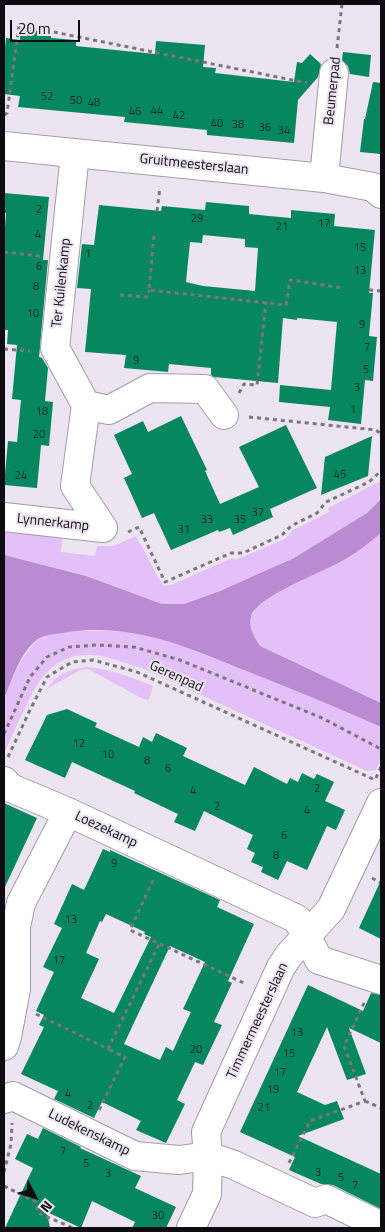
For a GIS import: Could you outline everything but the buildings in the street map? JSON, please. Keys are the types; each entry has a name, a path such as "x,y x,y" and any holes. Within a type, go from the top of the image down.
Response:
{"street":[{"name":"Beumerpad","path":"324,178 333,81"},
{"name":"Gruitmeesterslaan","path":"4,146 324,178 373,187 381,194"},
{"name":"Ter Kuilenkamp","path":"75,153 55,348 86,406"},
{"path":"103,528 75,486 86,406 109,410 150,388 205,389 224,415"},
{"name":"Lynnerkamp","path":"4,517 103,528"},
{"path":"5,770 11,788 68,812"},
{"name":"Timmermeesterslaan","path":"191,1228 207,1194 208,1156 206,1132 282,967 289,955 331,909 378,792"},
{"name":"Loezekamp","path":"4,1046 16,989 16,927 21,903 68,812 297,919 319,960 379,979"},
{"name":"Ludekenskamp","path":"9,1097 135,1156 179,1160 208,1156"},
{"path":"208,1156 234,1165 315,1203 326,1199 381,1226"}],"path":[{"name":"Beumerpad","path":"333,81 342,4"},
{"path":"4,115 7,113 19,25 333,81"},
{"path":"120,295 148,297 154,236"},
{"path":"4,252 64,258"},
{"path":"149,290 286,305 290,280 343,288"},
{"path":"368,290 381,291"},
{"path":"266,302 257,385 244,384 224,415 376,430 381,434"},
{"path":"103,528 124,534 139,527 165,582 231,553 242,553 282,535 291,526 317,513 326,502 368,482 381,471"},
{"name":"Gerenpad","path":"4,734 30,677 47,657 68,647 97,645 134,647 180,660 322,718 381,749"},
{"name":"Gerenpad","path":"5,770 30,710 48,677 72,662 93,660 137,672 378,792 381,783"},
{"path":"378,792 381,767"},
{"path":"163,856 130,930 248,985"},
{"path":"371,878 381,883"},
{"path":"108,1049 158,944"},
{"path":"365,1101 344,1046 379,979"},
{"path":"14,1004 125,1057 88,1133"},
{"path":"4,1172 11,1144 9,1097"},
{"path":"278,1185 310,1121 365,1101 381,1108"},
{"path":"4,1186 36,1202 38,1213 73,1228"}],"shaded area":[{"path":"381,481 381,499 367,513 294,558 220,591 184,604 162,604 86,576 4,555 4,527 63,531 61,552 95,556 97,546 114,546 136,536 164,586 171,585 232,558 235,560 285,539 293,530 329,512 328,508"},
{"path":"381,499 381,533 347,558 293,584 265,601 255,609 250,625 252,633 260,646 381,703 381,727 179,645 137,634 115,631 92,630 41,637 26,651 4,698 4,555 86,576 162,604 184,604 220,591 294,558 367,513"},
{"path":"381,533 381,703 260,646 252,633 250,621 255,609 265,601 293,584 347,558"},
{"path":"73,631 135,632 159,637 291,688 381,727 381,759 376,770 367,771 144,669 92,655 67,659 49,670 36,686 4,753 3,704 6,692 18,667 29,649 39,639 51,634"},
{"path":"87,667 112,672 153,686 149,700 143,699 88,669 80,670 47,689 64,673"}]}
